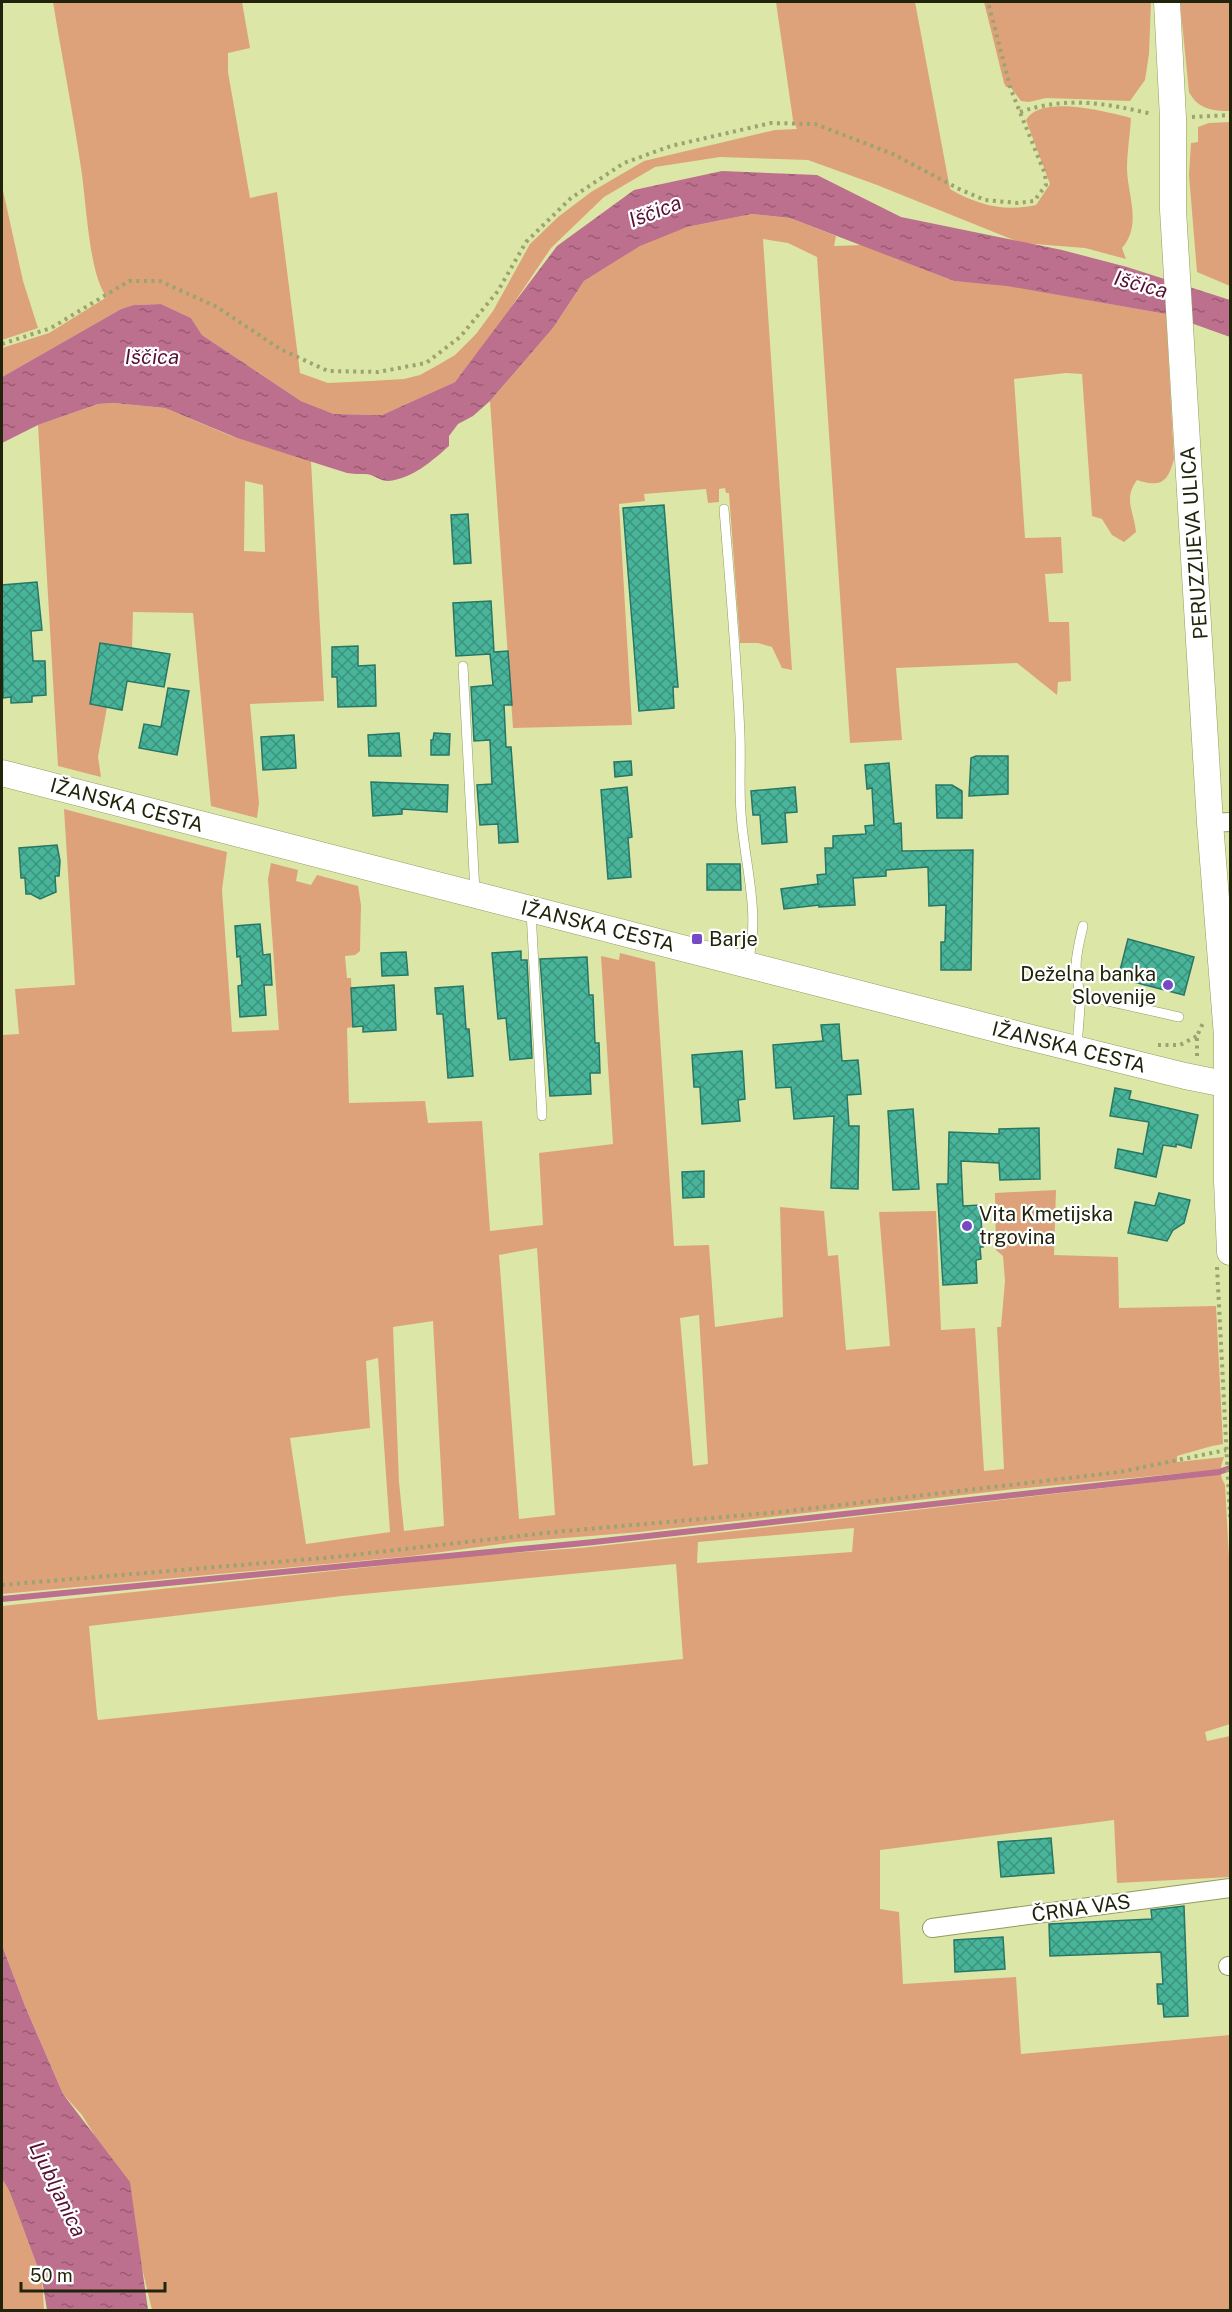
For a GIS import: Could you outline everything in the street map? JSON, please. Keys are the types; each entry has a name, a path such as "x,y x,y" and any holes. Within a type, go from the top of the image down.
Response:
{"main road":[{"name":"PERUZZIJEVA ULICA","path":"1167,2 1173,118 1173,210 1182,354 1220,823 1221,944 1229,1085"},
{"name":"IŽANSKA CESTA","path":"2,773 1077,1049 1229,1085"},
{"path":"1224,1257 1229,1085"}],"street":[{"name":"ČRNA VAS","path":"932,1928 1230,1888"}],"lane":[{"path":"724,509 740,739 743,845 751,881 753,945 748,964"},
{"path":"463,666 475,895"},
{"path":"530,909 542,1116"},
{"path":"1077,1049 1081,995 1075,969 1083,926"},
{"path":"1081,995 1179,1017"}],"path":[{"path":"2,344 51,328 129,281 160,281 217,307 280,348 328,371 378,372 426,363 460,337 498,291 526,242 571,198 624,163 671,146 771,123 815,124 893,154 985,200 1018,203 1034,201 1046,185 1044,174 1011,90 988,2"},
{"path":"1020,112 1044,104 1081,102 1173,118 1230,115"},
{"path":"1197,1046 1197,1036 1201,1030"},
{"path":"1224,1257 1226,1450 1230,1517"},
{"path":"2,1586 335,1557 554,1532 780,1512 1119,1472 1226,1450"}],"shaded area":[{"path":"53,2 242,2 250,48 228,53 228,72 250,198 277,192 300,373 328,383 404,379 420,375 455,355 476,334 493,311 530,244 558,217 591,192 644,161 775,130 797,129 793,120 776,2 915,2 950,189 981,203 1013,208 1036,205 1050,184 1026,120 1034,112 1059,106 1091,109 1131,118 1127,170 1133,220 1128,239 1122,248 1126,259 1085,248 1021,243 808,160 720,157 655,167 604,197 551,248 493,334 455,382 382,415 334,414 301,401 202,335 191,318 161,304 135,305 121,309 2,377 2,348 49,333 107,297 96,273 92,255 78,147"},
{"path":"984,2 1151,2 1149,54 1145,80 1130,101 1046,98 1029,102 1021,101 1004,83"},
{"path":"1180,2 1230,2 1230,111 1206,108 1189,92"},
{"path":"1230,122 1230,286 1197,272 1189,175 1191,143 1198,142 1198,127 1209,123"},
{"path":"2,186 23,281 38,328 2,340"},
{"path":"752,214 790,218 836,236 834,246 862,245 954,281 1000,284 1166,314 1174,459 1169,473 1162,481 1152,483 1137,480 1130,499 1136,532 1124,542 1112,535 1102,519 1092,516 1082,374 1066,373 1014,379 1025,538 1061,537 1063,573 1045,574 1049,622 1069,622 1071,681 1058,682 1057,695 1017,663 896,668 902,740 850,743 817,257 788,243 763,239 792,670 782,668 772,647 758,643 740,643 729,493 726,493 725,488 719,489 719,502 708,503 706,489 644,494 645,501 619,504 632,725 513,728 490,401 553,328 584,281 649,240 687,227"},
{"path":"114,403 165,408 231,436 311,461 324,701 250,704 259,803 257,818 211,806 193,613 133,612 132,649 100,644 90,704 107,707 98,757 101,777 58,766 38,425 98,404","holes":["245,481 263,485 265,552 244,551"]},
{"path":"64,809 227,852 222,890 232,1032 279,1030 268,879 271,863 298,870 296,881 311,885 317,875 358,886 361,905 360,951 355,955 345,956 347,978 351,978 353,1027 347,1028 349,1103 425,1101 428,1123 482,1121 490,1231 543,1225 539,1153 613,1144 601,956 619,960 620,953 655,962 674,1246 709,1245 715,1327 783,1317 780,1207 824,1211 828,1256 838,1255 846,1350 890,1346 879,1212 936,1211 941,1330 975,1328 984,1471 1004,1469 997,1327 1001,1327 1005,1281 1003,1256 996,1250 995,1193 1056,1190 1054,1255 1118,1257 1119,1308 1216,1306 1223,1444 1177,1456 1177,1462 1224,1457 1221,1471 1225,1485 1230,1575 1230,1724 1205,1732 1207,1741 1230,1736 1230,1877 1117,1883 1114,1820 880,1850 880,1909 899,1912 903,1984 1016,1977 1021,2054 1230,2035 1230,2310 152,2310 138,2251 93,2133 82,2115 63,2094 3,1948 2,1606 482,1555 580,1548 1208,1476 1205,1471 1015,1489 640,1532 515,1542 412,1556 2,1594 2,1035 19,1034 15,989 75,985","holes":["537,1248 555,1515 519,1519 499,1255","699,1315 708,1464 693,1466 680,1318","433,1321 444,1526 404,1531 399,1482 393,1327","378,1358 390,1532 306,1544 290,1438 370,1428 366,1361","854,1528 852,1552 697,1563 698,1542","676,1564 683,1659 98,1720 89,1626 342,1596"]},
{"path":"2,2179 9,2190 42,2279 44,2310 2,2310"}],"water":[{"name":"Iščica","path":"722,171 817,175 901,217 1062,250 1127,267 1230,300 1230,337 1166,314 1007,286 954,281 790,218 752,214 687,227 640,246 584,281 553,328 490,401 473,416 458,424 449,436 449,446 421,468 397,480 385,481 368,474 347,473 237,438 165,408 114,403 98,404 38,425 2,443 2,377 121,309 134,305 161,304 191,318 202,335 301,401 334,414 382,415 455,382 557,246 634,190"},
{"name":"Ljubljanica","path":"2,1939 3,1948 25,2006 63,2094 130,2182 148,2310 47,2310 42,2279 9,2190 2,2179"}],"building":[{"path":"664,505 678,687 673,687 674,708 639,711 623,508"},
{"path":"468,514 471,563 454,564 451,515"},
{"path":"37,582 42,630 31,631 33,661 45,661 46,695 32,696 32,702 11,703 11,697 3,698 2,585"},
{"path":"491,601 494,652 508,651 512,705 504,705 506,747 511,747 518,842 499,843 498,824 480,825 477,785 492,784 490,740 474,741 471,687 493,685 490,654 456,656 453,603"},
{"path":"100,643 170,654 164,687 127,681 122,710 90,704"},
{"path":"358,646 358,666 375,665 376,706 338,707 337,677 332,677 332,647"},
{"path":"168,688 189,691 177,755 139,748 144,724 161,727"},
{"path":"399,733 401,756 369,756 368,735"},
{"path":"434,733 450,734 449,755 431,755 431,740 433,740"},
{"path":"294,735 296,768 263,770 261,737"},
{"path":"1008,756 1008,794 969,796 971,758"},
{"path":"631,761 632,775 615,777 614,762"},
{"path":"889,763 894,824 901,823 902,851 973,850 971,970 941,970 941,942 945,942 946,905 929,906 928,867 886,870 886,876 853,878 855,905 819,907 819,905 784,909 781,889 818,884 817,875 826,874 825,848 833,848 833,836 866,834 865,826 874,825 872,788 867,789 865,765"},
{"path":"371,782 448,785 447,812 402,809 402,814 373,816"},
{"path":"936,785 952,785 962,791 962,818 937,818"},
{"path":"627,787 632,837 628,838 631,877 608,879 601,790"},
{"path":"795,787 797,812 785,813 787,842 762,844 760,815 753,815 751,791"},
{"path":"57,845 60,861 59,876 55,876 56,892 40,899 26,894 25,878 21,878 19,848"},
{"path":"707,864 740,864 741,890 707,890"},
{"path":"260,924 263,955 270,954 272,985 264,985 266,1015 240,1017 238,986 242,985 235,926"},
{"path":"1128,939 1194,957 1184,995 1118,978"},
{"path":"521,951 521,960 527,960 532,1058 510,1060 506,1018 498,1019 492,953"},
{"path":"406,952 408,975 382,976 381,953"},
{"path":"587,957 589,995 593,995 595,1043 599,1043 600,1073 590,1073 591,1094 550,1096 540,959"},
{"path":"394,985 396,1030 363,1032 363,1026 353,1027 351,988"},
{"path":"463,986 473,1076 448,1078 443,1014 437,1014 435,988"},
{"path":"839,1024 842,1061 858,1060 861,1094 847,1095 849,1126 859,1126 858,1189 831,1188 834,1116 794,1119 791,1087 776,1088 773,1045 823,1041 821,1025"},
{"path":"742,1051 745,1099 738,1100 740,1121 702,1124 700,1087 694,1087 692,1055"},
{"path":"1115,1088 1131,1091 1129,1099 1198,1115 1191,1148 1176,1144 1176,1147 1163,1145 1156,1177 1115,1168 1118,1149 1143,1154 1149,1122 1110,1116"},
{"path":"913,1109 919,1189 893,1190 888,1111"},
{"path":"1039,1128 1040,1179 1000,1180 999,1163 961,1161 963,1206 980,1205 983,1247 980,1247 981,1259 976,1260 977,1283 943,1285 937,1184 948,1184 949,1132 999,1134 999,1129"},
{"path":"704,1171 704,1197 683,1198 682,1172"},
{"path":"1159,1193 1190,1200 1184,1223 1173,1230 1167,1241 1128,1233 1135,1202 1155,1206"},
{"path":"1051,1838 1054,1873 1001,1877 998,1842"},
{"path":"1184,1906 1188,2016 1164,2017 1163,2004 1158,2004 1157,1984 1163,1984 1161,1952 1050,1956 1049,1924 1152,1919 1151,1910"},
{"path":"1003,1937 1005,1969 955,1972 954,1940"}],"waterway":[{"path":"2,1599 594,1542 1219,1472 1230,1468"}],"place":[{"name":"Barje","path":"697,939"},
{"name":"Deželna banka Slovenije","path":"1168,985"},
{"name":"Vita Kmetijska trgovina","path":"967,1226"}]}
